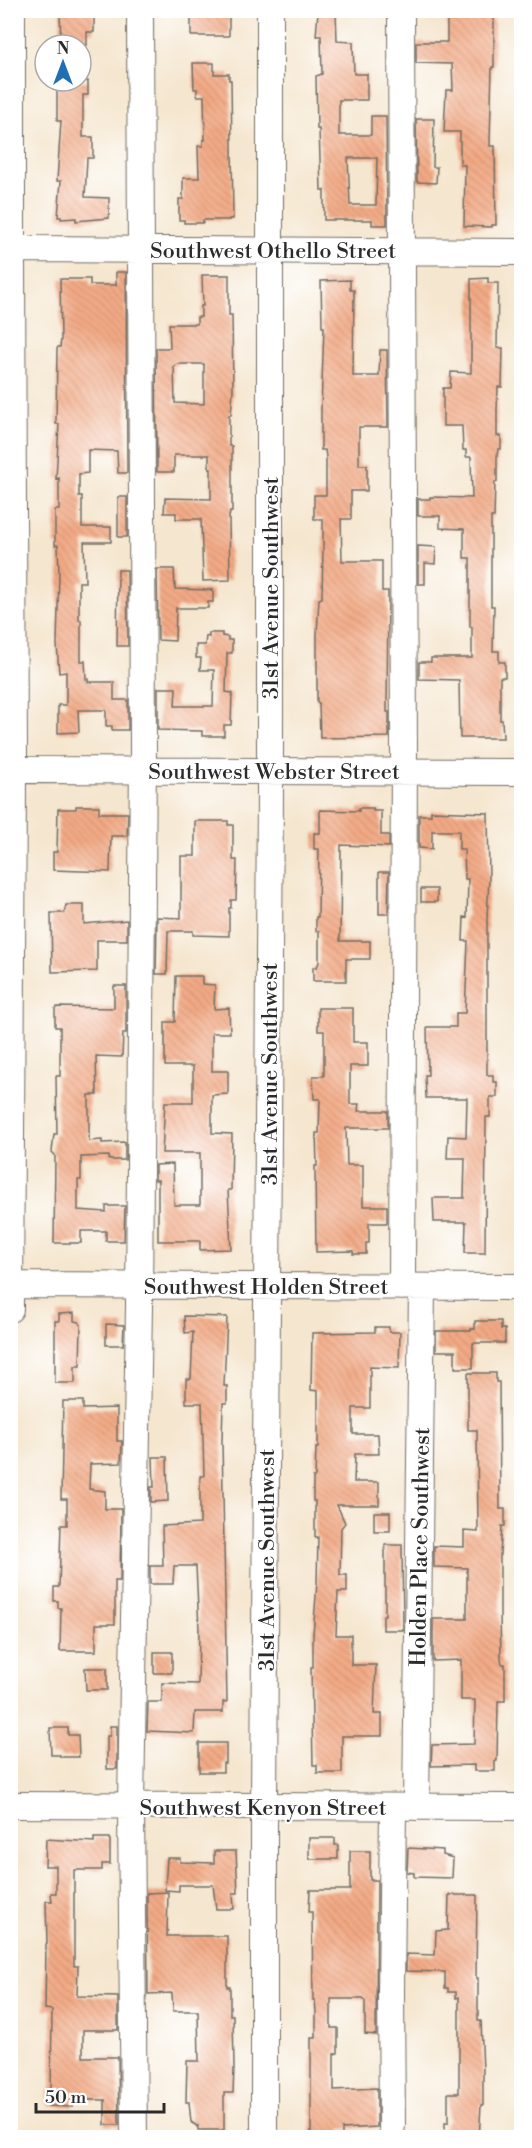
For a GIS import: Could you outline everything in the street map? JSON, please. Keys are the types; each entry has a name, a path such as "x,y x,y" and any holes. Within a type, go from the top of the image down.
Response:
{"street":[{"path":"10,1309 15,769 12,10"},
{"path":"134,2138 131,1806 139,1286 143,770 140,10"},
{"name":"31st Avenue Southwest","path":"264,2138 270,771 270,10"},
{"name":"Holden Place Southwest","path":"392,2126 391,1992 405,1807 412,1287 404,772 401,10"},
{"name":"Southwest Othello Street","path":"14,249 521,252"},
{"name":"Southwest Webster Street","path":"15,769 522,772"},
{"name":"Southwest Holden Street","path":"11,1285 522,1287"},
{"name":"Southwest Kenyon Street","path":"10,1805 520,1808"}],"building":[{"path":"60,11 94,11 94,32 61,33"},
{"path":"318,12 336,12 337,41 353,42 354,74 367,74 367,100 339,100 339,135 371,135 371,116 386,116 387,225 372,225 372,220 324,220 324,190 321,190 319,129 317,129 316,76 322,74 321,36 316,36","holes":["348,158 377,158 376,205 350,205"]},
{"path":"494,12 490,146 495,146 496,225 492,227 464,226 465,165 460,165 460,132 444,132 446,90 453,90 452,64 416,63 416,42 447,42 447,13"},
{"path":"191,14 229,14 229,36 191,36"},
{"path":"193,63 214,63 214,74 229,74 229,80 231,80 233,219 229,220 184,223 184,220 179,220 179,199 183,199 183,178 199,178 198,146 203,146 203,140 205,140 204,96 197,96 197,89 194,89"},
{"path":"57,93 88,93 88,95 83,95 83,137 93,137 93,158 87,158 85,197 109,198 109,218 76,221 76,218 61,219 58,217 61,181 57,181 61,121 57,121"},
{"path":"416,119 434,119 433,167 437,167 436,183 417,182"},
{"path":"116,272 126,272 127,473 118,473 117,451 88,450 88,473 79,474 82,527 111,527 111,542 84,542 85,582 79,582 79,620 81,620 81,661 85,661 86,679 88,682 114,682 114,700 128,700 128,730 112,730 112,726 106,726 106,710 78,710 79,732 58,733 58,705 66,705 66,672 59,673 57,644 59,573 58,545 55,545 55,510 59,510 59,478 56,479 59,424 56,424 57,349 60,347 61,339 60,279 90,279 90,285 116,285"},
{"path":"202,275 229,275 233,390 231,415 229,415 229,446 232,446 232,512 229,517 230,580 203,581 201,519 176,519 176,513 164,513 165,498 211,499 209,455 174,455 174,472 157,472 156,348 170,348 169,324 197,324 197,317 201,317 201,306 203,306","holes":["204,364 204,404 175,403 174,366"]},
{"path":"488,278 488,283 498,283 497,348 503,348 502,387 498,387 497,409 497,436 501,436 501,449 498,449 497,456 494,517 491,517 491,606 494,606 493,651 499,651 499,662 505,662 505,677 500,677 500,720 502,720 503,738 460,738 459,680 419,679 419,662 431,662 431,658 472,658 470,558 464,558 464,529 440,528 440,516 418,516 418,499 472,498 471,457 466,457 466,450 463,450 462,426 443,426 443,388 450,388 451,372 471,373 471,279"},
{"path":"350,280 350,290 354,290 353,376 379,376 380,350 387,350 388,427 359,427 359,465 367,465 367,491 351,491 351,519 341,519 342,561 382,561 382,591 388,591 387,712 389,712 389,737 320,738 319,703 317,703 317,634 319,599 322,598 323,519 314,519 314,495 326,495 326,457 325,450 321,450 324,327 322,327 321,281"},
{"path":"118,497 127,497 127,537 118,537"},
{"path":"418,546 436,547 435,564 425,563 425,584 418,584"},
{"path":"157,569 174,569 175,589 213,590 213,602 208,602 208,608 176,608 175,641 158,640"},
{"path":"118,570 127,570 128,646 117,646"},
{"path":"209,633 222,633 222,636 232,640 232,653 227,653 226,692 232,693 231,725 224,725 224,736 202,736 202,731 158,730 158,688 176,688 175,706 213,706 214,670 200,670 201,658 196,658 196,645 205,645 206,636 209,637"},
{"path":"76,806 99,806 99,813 128,813 127,836 111,836 110,872 53,870 53,852 57,852 58,809 76,809"},
{"path":"359,808 373,808 373,811 381,811 381,835 389,835 389,847 341,845 340,941 370,941 370,959 346,959 346,981 313,981 313,967 317,967 319,962 319,931 316,931 316,917 318,917 319,849 314,849 314,833 320,833 320,810 359,811"},
{"path":"431,811 488,813 487,1075 493,1075 493,1082 497,1082 497,1097 490,1097 490,1117 486,1117 485,1253 465,1253 466,1222 434,1222 433,1198 464,1198 465,1158 447,1158 448,1136 466,1137 467,1098 426,1098 425,1075 428,1075 427,1027 456,1027 456,1013 465,1013 468,941 463,941 464,917 467,918 468,879 465,879 464,849 459,849 459,831 432,831 432,849 419,848 419,815 431,815"},
{"path":"195,821 228,821 228,825 233,825 233,860 237,860 236,900 231,900 231,908 229,908 229,936 193,935 193,931 168,931 167,974 156,974 157,917 181,918 181,856 195,856"},
{"path":"379,872 389,872 388,914 379,914"},
{"path":"421,889 437,889 437,902 421,902"},
{"path":"66,905 84,905 84,924 127,920 127,940 97,940 97,971 52,972 51,913 64,913"},
{"path":"176,976 202,976 202,984 215,985 214,1009 229,1008 230,1033 212,1033 212,1071 228,1071 228,1094 212,1095 212,1133 232,1134 231,1190 228,1190 231,1249 200,1250 200,1241 158,1241 158,1180 155,1180 155,1165 173,1164 174,1205 200,1205 200,1153 162,1153 165,1102 193,1102 193,1066 165,1066 165,1022 175,1022"},
{"path":"114,986 126,986 126,1033 123,1033 122,1057 96,1056 97,1095 89,1095 89,1141 125,1142 125,1160 109,1160 109,1156 81,1157 78,1210 106,1212 106,1206 125,1206 124,1241 106,1241 106,1231 81,1231 81,1243 54,1243 55,1155 52,1152 54,1134 57,1134 56,1076 60,1076 60,1027 55,1027 55,1009 57,1007 114,1008"},
{"path":"318,1008 353,1008 353,1042 368,1042 368,1066 350,1066 350,1104 359,1104 358,1111 388,1111 388,1128 346,1128 347,1165 363,1165 363,1206 387,1206 387,1223 369,1223 369,1243 366,1243 366,1254 353,1254 353,1251 316,1252 315,1166 317,1166 316,1133 319,1133 320,1099 314,1099 313,1076 324,1076 324,1031 318,1031"},
{"path":"74,1313 74,1321 81,1325 80,1366 75,1366 75,1383 55,1383 55,1321 59,1321 59,1314"},
{"path":"184,1316 227,1317 224,1386 227,1386 227,1403 223,1403 222,1441 227,1702 223,1702 223,1712 195,1712 194,1733 147,1731 148,1702 162,1702 162,1683 198,1684 199,1630 196,1566 174,1566 173,1584 150,1584 150,1566 163,1566 162,1526 200,1524 200,1476 204,1476 202,1403 186,1403 186,1379 191,1379 193,1332 185,1333"},
{"path":"475,1321 501,1321 501,1329 505,1329 505,1343 473,1343 473,1368 455,1368 455,1351 436,1351 436,1331 471,1331 475,1329"},
{"path":"106,1324 124,1325 123,1345 106,1345"},
{"path":"375,1327 389,1327 389,1332 400,1332 399,1368 370,1367 370,1408 353,1408 353,1434 378,1434 379,1454 355,1454 354,1482 379,1482 379,1505 337,1505 345,1523 341,1528 340,1575 347,1575 347,1592 338,1592 336,1635 351,1635 351,1665 376,1665 374,1714 382,1714 382,1736 342,1736 342,1773 317,1773 317,1765 313,1765 311,1667 313,1667 317,1583 318,1537 315,1537 313,1477 315,1477 316,1448 318,1448 318,1391 311,1390 312,1333 375,1332"},
{"path":"468,1373 496,1373 496,1382 499,1382 500,1509 505,1509 505,1526 502,1526 500,1554 500,1614 501,1659 502,1664 505,1664 505,1701 498,1701 495,1771 474,1771 474,1765 431,1766 432,1745 474,1744 475,1700 461,1700 461,1660 433,1661 433,1619 467,1619 467,1568 434,1567 434,1546 464,1547 464,1531 478,1532 477,1430 468,1430"},
{"path":"63,1401 83,1401 83,1409 117,1408 117,1441 122,1441 121,1463 90,1464 89,1489 105,1491 105,1509 121,1509 120,1581 115,1581 115,1624 96,1624 96,1651 60,1651 61,1608 58,1608 58,1601 54,1601 54,1587 59,1587 61,1525 67,1525 67,1499 61,1499"},
{"path":"153,1457 167,1457 168,1501 151,1502 151,1487 154,1487"},
{"path":"374,1512 390,1512 390,1531 374,1531"},
{"path":"385,1545 402,1545 403,1630 383,1630"},
{"path":"154,1652 172,1652 172,1673 154,1673"},
{"path":"85,1668 107,1668 107,1690 86,1690"},
{"path":"110,1726 117,1726 117,1769 107,1769 107,1736 110,1736"},
{"path":"50,1728 68,1728 68,1735 78,1735 79,1757 51,1755"},
{"path":"199,1743 226,1743 226,1763 223,1763 223,1772 199,1772"},
{"path":"94,1838 110,1838 110,1864 102,1864 102,1870 74,1870 74,1966 78,1966 77,1996 118,1997 118,2030 83,2030 83,2057 118,2057 119,2125 105,2125 105,2100 73,2100 73,2107 48,2106 48,2090 51,2090 52,2010 45,2009 46,1901 52,1901 51,1893 56,1893 56,1866 45,1866 46,1839 94,1842"},
{"path":"309,1838 335,1838 335,1845 338,1845 338,1859 309,1859"},
{"path":"408,1848 443,1850 443,1855 453,1858 452,1878 414,1877 414,1873 407,1872"},
{"path":"214,1851 236,1851 238,1893 233,1893 234,1909 216,1909 213,1885 179,1885 179,1891 165,1890 167,1858 180,1858 180,1862 214,1863"},
{"path":"350,1851 370,1851 370,1880 377,1880 376,2035 365,2034 365,2001 363,1999 331,1999 331,2028 338,2028 338,2053 334,2054 334,2090 377,2088 377,2127 342,2129 342,2138 311,2138 311,2038 316,2038 316,2012 315,2000 313,2000 310,1890 350,1890"},
{"path":"168,1892 167,1936 227,1936 227,1987 230,1987 230,2015 233,2015 234,2068 233,2093 224,2093 224,2130 198,2130 198,2126 191,2122 189,2102 186,2102 187,2061 199,2061 198,2011 173,2011 172,1993 148,1994 147,1893"},
{"path":"449,1895 477,1895 476,1978 478,1978 478,2021 481,2021 483,2071 483,2105 481,2105 479,2138 445,2138 445,2123 448,2123 448,2093 459,2093 459,1997 456,1998 456,1992 448,1992 448,1988 445,1988 445,1972 406,1971 406,1954 435,1955 436,1931 448,1930"}]}
